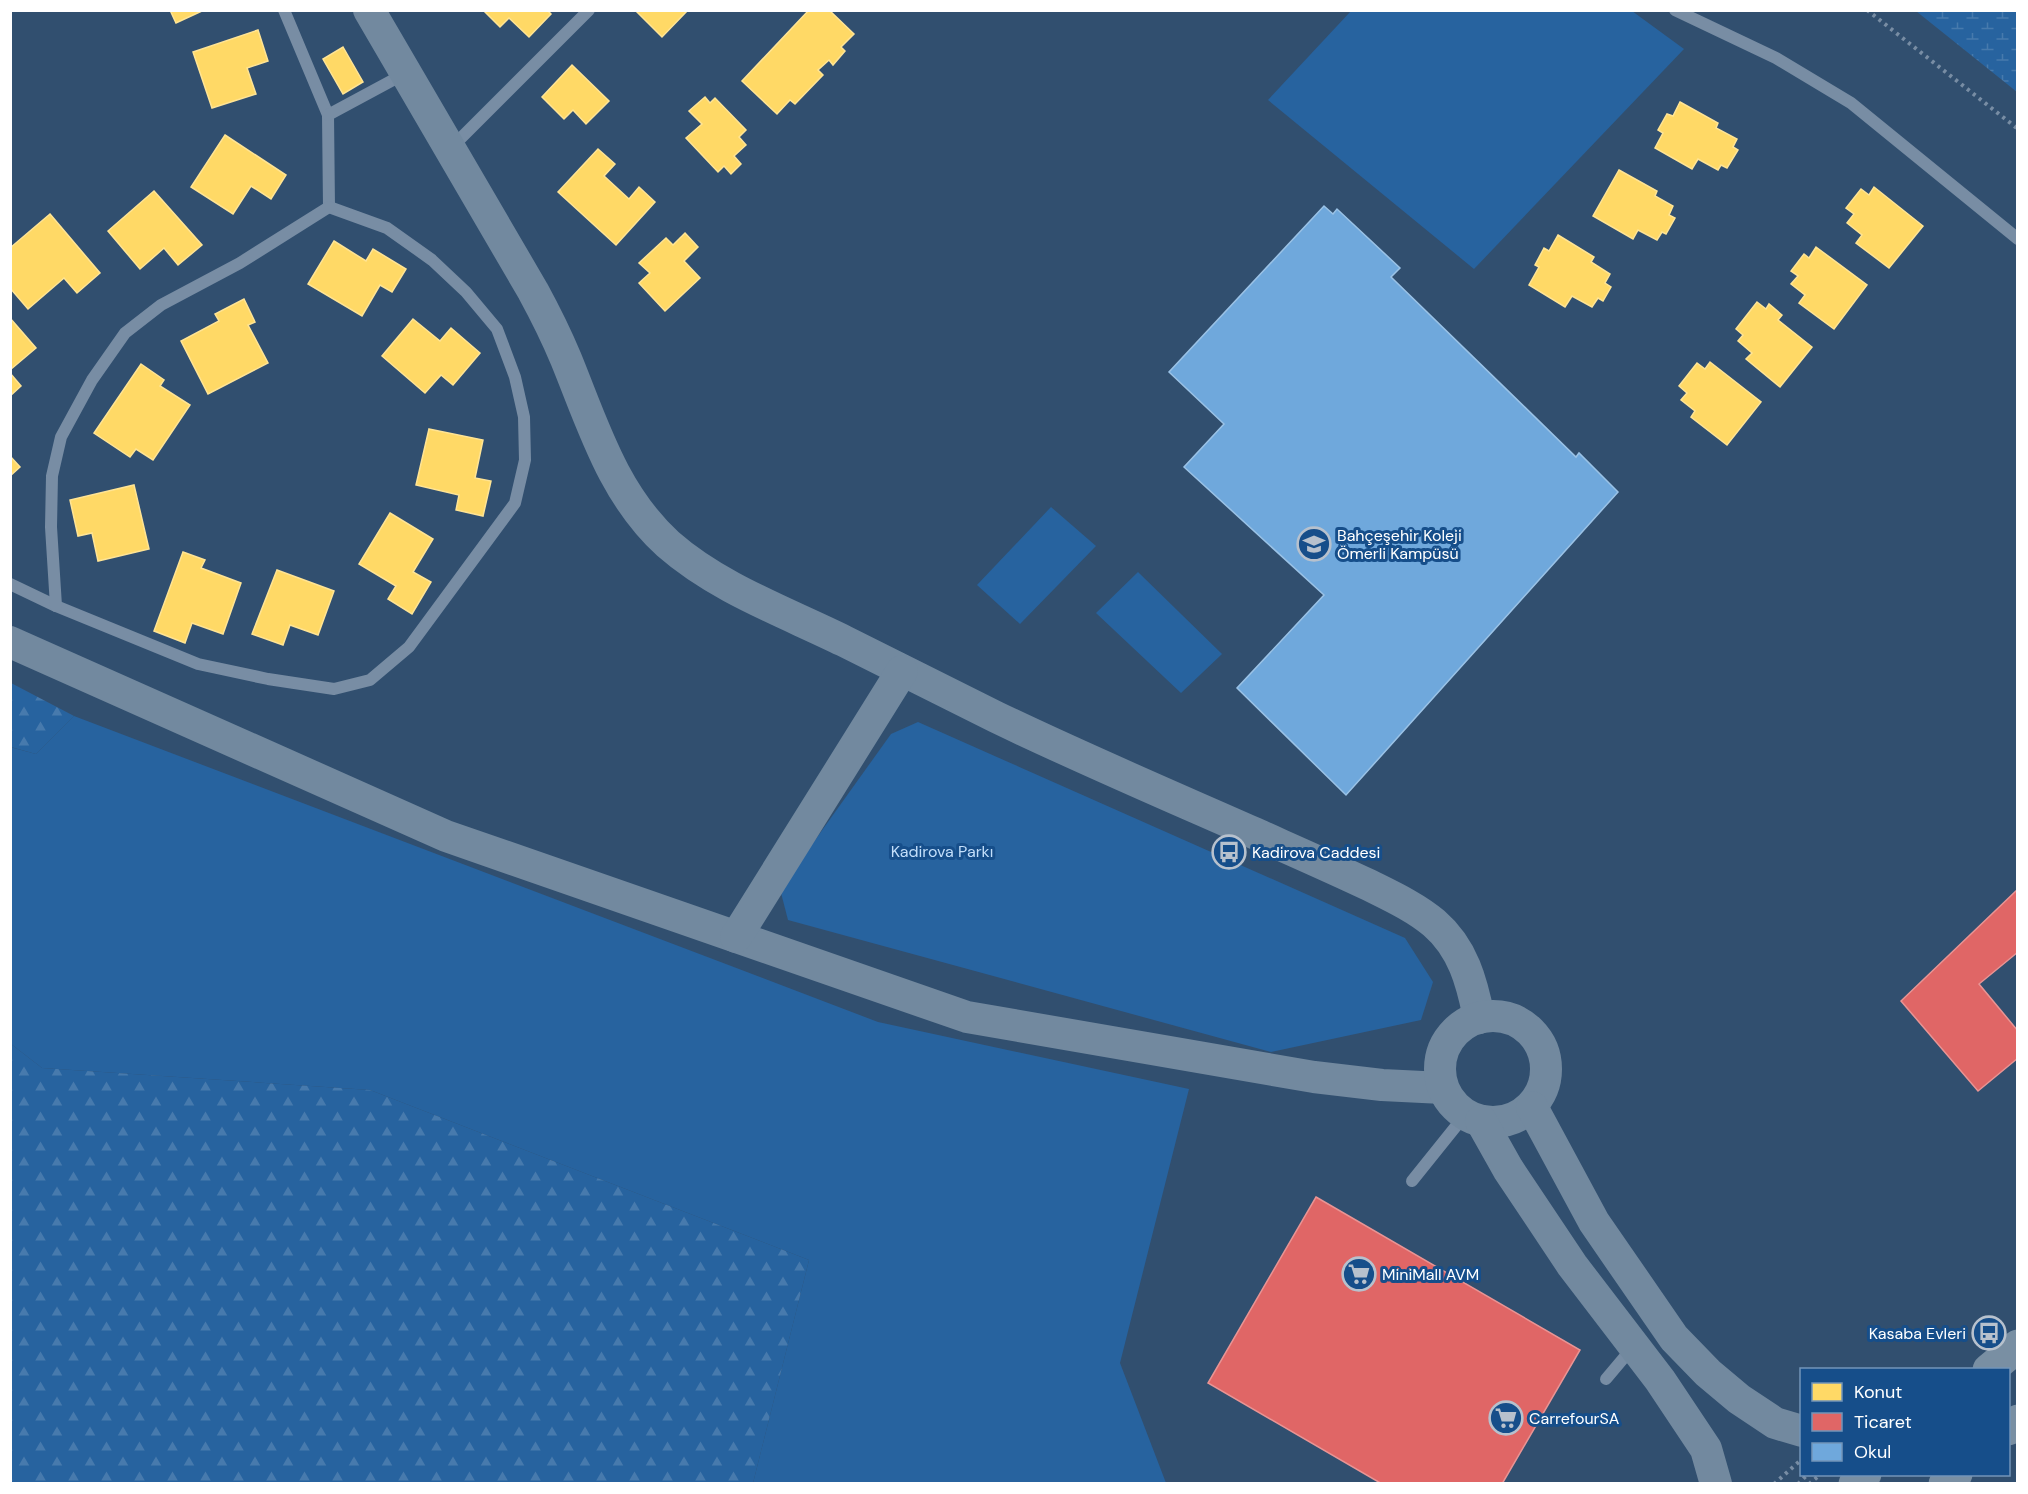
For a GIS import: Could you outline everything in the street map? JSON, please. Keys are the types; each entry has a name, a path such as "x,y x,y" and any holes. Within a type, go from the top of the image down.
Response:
{"highway":[{"path":"1991,1368 2018,1346"}],"street":[{"path":"369,10 550,322 600,447 631,502 652,528 692,563 723,582 1039,736 1351,876 1413,909 1434,924 1452,943 1465,964 1479,1018"},
{"path":"10,642 447,836 966,1017 1314,1077 1383,1085 1443,1088"},
{"path":"736,937 902,671"},
{"path":"1473,1118 1499,1122 1517,1118 1532,1107 1542,1092 1547,1076 1546,1058 1540,1042 1528,1028 1513,1020 1496,1016 1479,1018 1463,1025 1450,1037 1442,1053 1440,1071 1443,1088 1452,1103 1473,1118 1572,1265 1660,1380 1706,1449 1716,1484"},
{"path":"1532,1107 1594,1222 1674,1338 1708,1373 1738,1399 1775,1423 1800,1430"}],"lane":[{"path":"284,10 328,115 329,207"},
{"path":"450,149 589,10"},
{"path":"1676,10 1776,58 1851,104 2018,239"},
{"path":"328,115 407,73"},
{"path":"10,584 57,606 198,664 268,679 334,689 370,680 409,647 515,503 525,460 524,417 515,377 497,330 466,292 432,260 387,228 329,207"},
{"path":"57,606 51,527 52,476 61,437 92,380 125,333 161,305 240,263 329,207"},
{"path":"1412,1180 1473,1118"},
{"path":"1606,1379 1634,1347"}],"path":[{"path":"1868,10 2018,129"},
{"path":"1774,1484 1800,1462"}],"green space":[{"path":"1351,11 1632,11 1684,49 1474,269 1268,100"},
{"path":"1916,11 2017,11 2017,92"},
{"path":"1051,507 1096,546 1020,624 977,585"},
{"path":"1138,572 1222,654 1181,693 1096,613"},
{"path":"11,683 74,716 36,754 11,747"},
{"path":"74,716 878,1022 1189,1089 1120,1363 1166,1483 753,1483 809,1260 370,1090 42,1068 11,1044 10,747 36,754"},
{"name":"Kadirova Parkı","path":"918,722 1405,938 1433,982 1421,1020 1271,1052 788,920 780,889 891,734"},
{"path":"11,1044 42,1068 370,1090 809,1260 753,1483 11,1483"}],"building: Konut":[{"path":"170,10 204,10 176,23"},
{"path":"483,10 547,10 551,14 529,37 509,18 500,27"},
{"path":"635,10 688,10 662,37"},
{"path":"809,10 829,10 854,34 841,47 845,51 833,65 829,60 818,70 823,75 795,104 790,100 777,114 742,81"},
{"path":"258,30 268,61 247,68 256,94 212,108 193,52"},
{"path":"343,47 363,82 343,94 323,59"},
{"path":"572,65 609,101 586,124 573,110 564,119 542,97"},
{"path":"705,97 710,103 715,98 746,130 739,137 746,145 734,156 741,164 731,174 724,166 718,172 686,138 702,124 689,111"},
{"path":"1680,102 1718,123 1716,128 1737,139 1733,147 1738,150 1727,168 1721,165 1718,170 1698,159 1692,169 1655,148 1663,133 1658,130 1667,114 1673,116"},
{"path":"225,135 286,175 271,199 251,186 233,214 191,187"},
{"path":"598,149 615,164 604,176 629,199 639,187 655,202 616,245 558,192"},
{"path":"1619,170 1657,191 1655,196 1673,206 1669,215 1675,218 1666,234 1662,232 1657,240 1638,230 1633,239 1593,216"},
{"path":"1874,187 1923,226 1889,268 1856,243 1862,235 1847,223 1854,214 1846,208 1861,189 1869,195"},
{"path":"154,191 202,245 178,265 164,248 140,269 108,231"},
{"path":"50,214 100,273 77,293 64,278 28,309 10,288 10,248"},
{"path":"685,233 698,247 684,261 700,278 665,311 639,283 650,273 639,263 666,238 673,245"},
{"path":"1558,235 1594,257 1591,262 1610,274 1605,283 1611,287 1603,301 1598,298 1592,307 1572,296 1565,307 1529,285 1539,267 1535,265 1544,248 1549,251"},
{"path":"334,241 366,261 373,249 406,269 392,292 380,285 362,316 308,284"},
{"path":"1816,247 1867,285 1834,329 1799,303 1805,295 1791,284 1798,276 1791,271 1804,254 1809,258"},
{"path":"244,299 255,322 248,325 268,363 208,394 181,341 219,321 215,314"},
{"path":"1757,302 1766,309 1769,304 1782,315 1778,320 1812,347 1780,387 1746,359 1752,353 1738,341 1743,335 1736,329"},
{"path":"10,318 36,348 10,370"},
{"path":"413,319 440,341 451,328 480,353 453,385 441,375 425,393 382,356"},
{"path":"1710,362 1761,402 1727,445 1691,417 1695,411 1681,400 1687,393 1679,386 1697,363 1705,369"},
{"path":"141,364 164,380 160,386 190,405 153,460 136,449 130,457 94,433"},
{"path":"10,373 21,386 10,396"},
{"path":"429,429 483,440 475,478 491,481 483,516 456,510 459,495 416,485"},
{"path":"10,456 20,467 10,476"},
{"path":"134,485 149,549 98,561 92,533 78,536 70,500"},
{"path":"390,513 433,539 413,572 431,582 412,614 388,599 396,586 359,564"},
{"path":"183,552 205,560 201,568 241,583 223,634 192,623 185,643 154,631"},
{"path":"277,570 334,591 318,635 290,625 283,645 252,634"}],"building: Ticaret":[{"path":"2018,889 2018,952 1979,984 2018,1031 2018,1058 1978,1091 1901,1001"},
{"name":"MiniMall AVM","path":"1316,1197 1580,1350 1502,1484 1382,1484 1208,1383"}],"building: Okul":[{"path":"1324,206 1333,214 1337,209 1400,268 1391,277 1576,457 1579,453 1618,492 1346,795 1237,688 1324,595 1184,467 1224,424 1169,372"}],"place":[{"name":"Bahçeşehir Koleji Ömerli Kampüsü","path":"1314,544"},
{"name":"Kadirova Caddesi","path":"1229,852"},
{"name":"MiniMall AVM","path":"1359,1274"},
{"name":"Kasaba Evleri","path":"1989,1333"},
{"name":"CarrefourSA","path":"1506,1418"}]}
